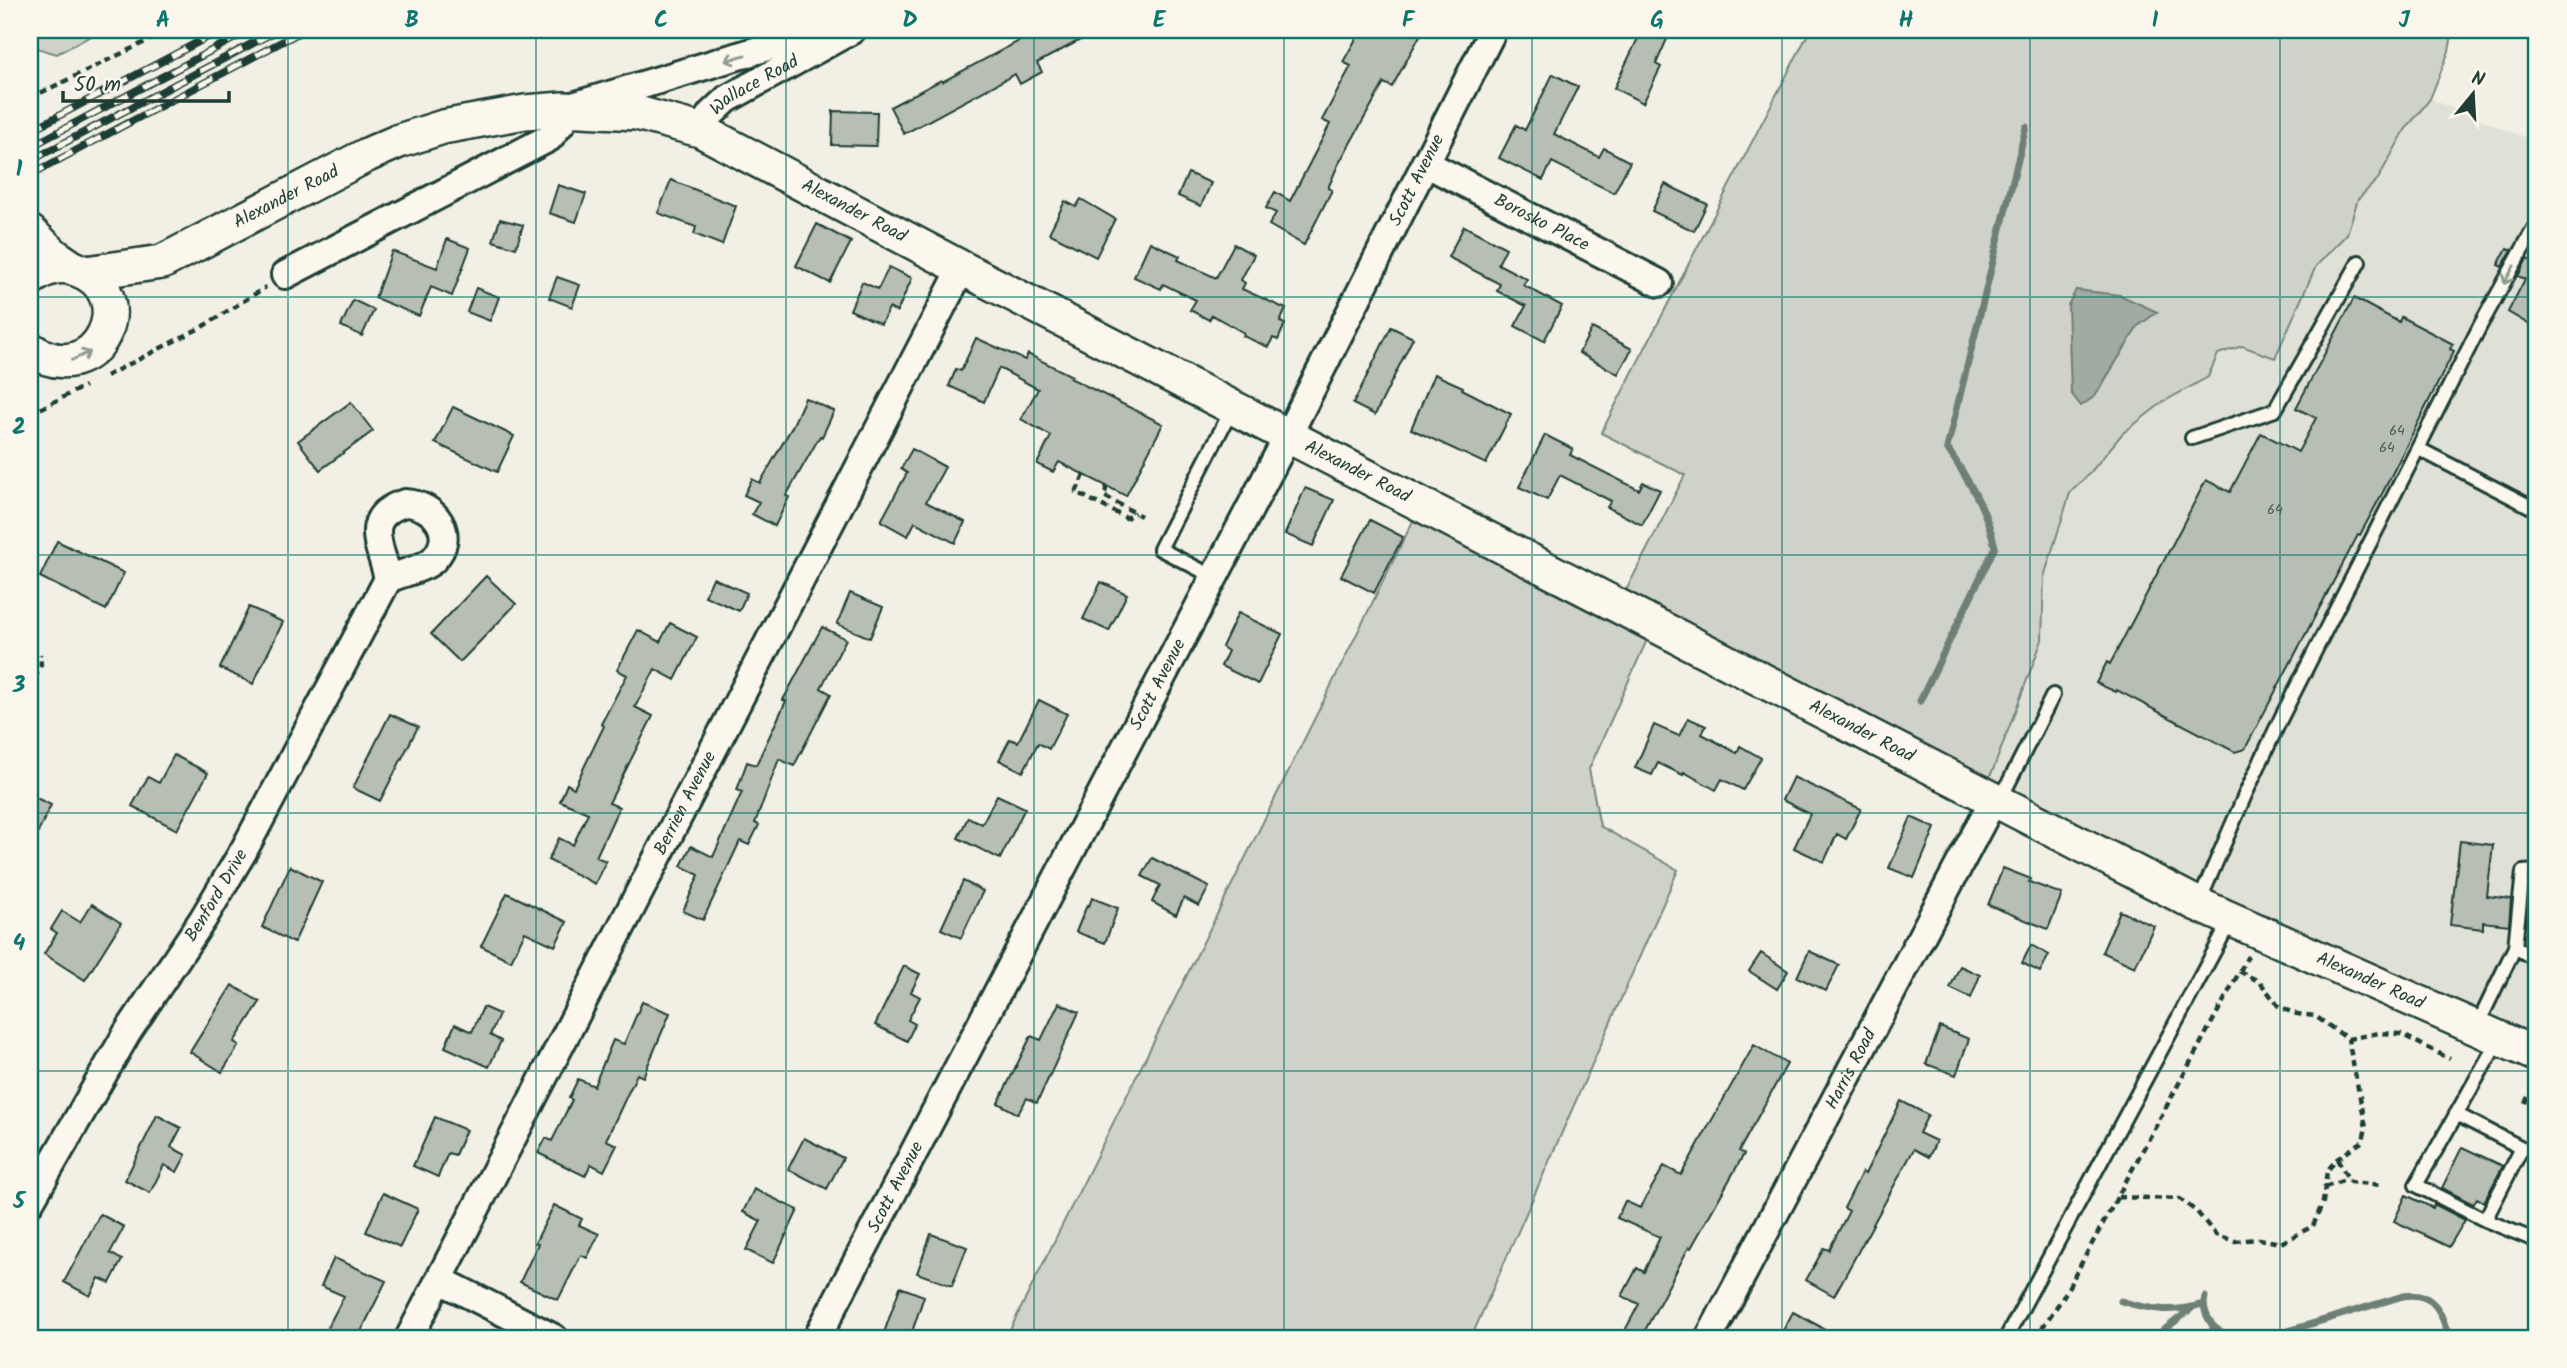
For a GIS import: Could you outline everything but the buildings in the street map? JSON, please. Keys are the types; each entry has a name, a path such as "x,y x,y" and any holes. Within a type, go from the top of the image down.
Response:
{"street":[{"path":"285,275 549,138 563,121 563,108 701,58 824,30"},
{"name":"Wallace Road","path":"700,130 711,114 727,99 852,30"},
{"name":"Scott Avenue","path":"817,1338 1288,436 1493,30"},
{"name":"Alexander Road","path":"34,355 57,362 74,360 89,354 101,342 108,327 138,288 162,262 367,155 400,141 466,122 563,108 637,113 667,119 700,130 962,268 2197,904 2537,1055"},
{"name":"Borosko Place","path":"1424,163 1659,283"},
{"path":"30,232 54,255 98,283 106,296 110,312 108,327"},
{"name":"Alexander Road","path":"30,279 53,267 80,270 162,262"},
{"name":"Berrien Avenue","path":"409,1338 962,268"},
{"name":"Benford Drive","path":"30,1202 127,1033 203,919 244,850 388,579"},
{"name":"Harris Road","path":"1709,1338 1996,801"},
{"path":"440,1279 554,1338"}],"lane":[{"path":"2197,904 2260,761 2480,326 2537,223"},
{"path":"2192,438 2275,410 2359,262"},
{"path":"1214,577 1160,549 1233,407"},
{"path":"2418,449 2537,510"},
{"path":"1996,801 2053,695"},
{"path":"2537,871 2523,872 2515,947 2488,1033 2456,1114 2416,1185 2485,1220 2537,1241"},
{"path":"2006,1338 2246,926"},
{"path":"2515,947 2537,960"},
{"path":"2456,1114 2522,1148 2537,1150"},
{"path":"2485,1220 2522,1148"}],"path":[{"path":"30,97 170,30"},
{"path":"97,380 202,327 285,275"},
{"path":"30,414 86,386"},
{"path":"1084,475 1076,492 1126,518 1135,513"},
{"path":"1107,486 1104,496 1141,516"},
{"path":"30,689 41,665 40,654"},
{"path":"2035,1338 2062,1299 2239,971 2246,926"},
{"path":"2117,1197 2180,1199 2197,1212 2216,1235 2235,1241 2259,1238 2281,1243 2313,1226 2323,1202 2327,1171 2337,1159 2363,1141 2366,1127 2348,1039 2315,1016 2280,1008 2260,982 2239,971"},
{"path":"2348,1039 2379,1033 2401,1034 2450,1059"},
{"path":"2525,1103 2528,1097"},
{"path":"2337,1159 2350,1182 2382,1185"},
{"path":"2325,1187 2348,1179"}],"shaded area":[{"path":"30,30 102,30 57,54 37,48 30,41"},
{"path":"1810,30 2453,30 2449,51 2430,99 2405,130 2378,179 2358,199 2347,234 2316,266 2275,358 2242,346 2218,354 2208,377 2163,402 2122,434 2070,493 2044,577 2042,640 1993,770 1981,793 1618,606 1685,475 1601,433","holes":["2076,290 2157,312 2138,326 2095,396"]},
{"path":"2430,99 2537,142 2537,1055 1981,793 1993,770 2042,640 2044,577 2070,493 2122,434 2163,402 2208,377 2218,354 2242,346 2275,358 2316,265 2347,234 2358,199 2378,179 2405,130"},
{"path":"2076,290 2120,295 2157,312 2138,326 2095,396 2081,406 2071,393 2068,305"},
{"path":"1419,509 1623,614 1647,640 1589,769 1600,826 1678,870 1471,1338 1006,1338"}],"waterway":[{"path":"1920,701 1995,547 1976,495 1947,448 2026,127"},
{"path":"2265,1338 2414,1295 2430,1300 2435,1305 2449,1338"},
{"path":"2205,1297 2204,1305 2213,1326 2212,1338"},
{"path":"2121,1301 2162,1309 2182,1309 2203,1304"},
{"path":"2154,1338 2192,1308"},
{"path":"2213,1326 2228,1338"}],"railway":[{"path":"30,131 221,30"},
{"path":"30,147 250,30"},
{"path":"30,161 278,30"},
{"path":"30,175 304,30"}]}
